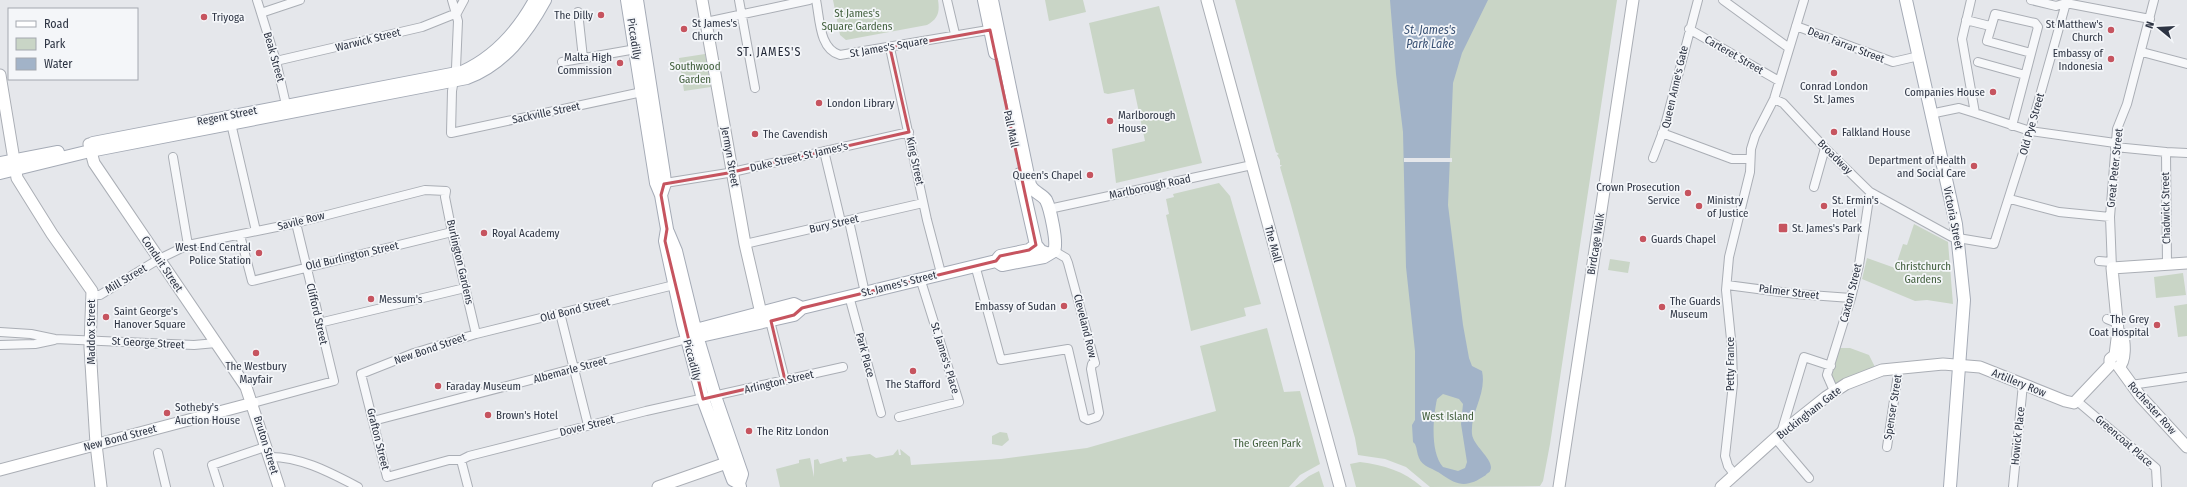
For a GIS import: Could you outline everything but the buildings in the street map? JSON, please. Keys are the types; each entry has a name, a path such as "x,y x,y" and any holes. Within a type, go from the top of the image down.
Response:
{"main road":[{"name":"Regent Street","path":"455,78 479,63 504,44 536,0"},
{"name":"Regent Street","path":"0,173 14,165 90,147 475,75 500,59 521,38 544,0"},
{"name":"Piccadilly","path":"627,0 636,49 656,183 661,195 667,229 676,252 691,335"},
{"name":"Piccadilly","path":"637,0 647,55 665,183 661,195"},
{"name":"Pall Mall","path":"984,0 994,29 1030,185 1038,195 1045,199 1048,209 1056,243 1052,252"},
{"name":"Pall Mall","path":"992,0 994,29 1024,196 1027,201 1036,245"},
{"name":"Victoria Street","path":"1906,0 1958,239 1964,300 1950,487"},
{"name":"Regent Street","path":"0,163 14,165"},
{"path":"1027,201 1038,195"},
{"name":"Piccadilly","path":"667,229 665,241 674,285 691,335 709,397 732,461 733,480 739,485"},
{"path":"1036,245 1040,251 1052,252"},
{"name":"St. James's Street","path":"691,335 766,317 794,315 802,308 920,278 996,261 1000,256 1025,251 1036,245"},
{"name":"St. James's Street","path":"996,261 1002,265 1044,257 1052,252"}],"street":[{"name":"Beak Street","path":"257,0 276,61 288,109"},
{"path":"261,13 300,0"},
{"path":"452,0 457,13 455,78"},
{"path":"457,13 464,0"},
{"name":"Jermyn Street","path":"702,0 745,244 766,317"},
{"path":"738,0 755,88"},
{"path":"706,22 809,0"},
{"name":"St James's Square","path":"816,0 826,46 833,53 845,55 890,48 955,34 994,29"},
{"path":"947,0 955,34"},
{"name":"The Mall","path":"1207,0 1340,487"},
{"name":"Birdcage Walk","path":"1559,487 1633,0"},
{"name":"Queen Anne's Gate","path":"1698,0 1662,132 1732,159 1750,159"},
{"path":"1723,0 1789,48"},
{"path":"1750,159 1755,136 1774,99 1804,0"},
{"path":"1971,0 1962,46 1975,113"},
{"path":"2030,0 2056,6 2066,3 2150,19"},
{"name":"Great Peter Street","path":"2111,265 2110,218 2116,129 2127,104 2142,52 2154,0"},
{"name":"Old Pye Street","path":"1994,244 2010,199 2066,3"},
{"path":"578,12 583,58"},
{"name":"Warwick Street","path":"276,61 422,27 457,13"},
{"path":"2012,126 2038,27 2035,23 1995,14 1987,38 1989,42 2031,53"},
{"path":"1966,20 1990,26"},
{"name":"Dean Farrar Street","path":"1796,26 1893,62 1919,56"},
{"name":"Carteret Street","path":"1689,29 1779,81"},
{"name":"King Street","path":"890,48 923,203 941,273"},
{"path":"562,62 636,49"},
{"path":"2142,52 2187,64"},
{"path":"1978,62 2025,74"},
{"name":"Sackville Street","path":"455,78 451,133 642,92"},
{"name":"Maddox Street","path":"0,81 18,181 52,234 92,291 90,341 96,444 101,487"},
{"name":"Broadway","path":"1774,99 1783,103 1825,148 1870,192 1952,237 1994,244"},
{"path":"1930,114 1959,108 2030,131 2115,145 2166,152 2187,153"},
{"path":"230,120 256,231"},
{"name":"Duke Street St James's","path":"665,183 733,172 909,132"},
{"path":"1653,158 1662,132"},
{"name":"Conduit Street","path":"90,147 94,163 246,387 253,403"},
{"path":"1814,187 1825,148"},
{"path":"824,151 865,292"},
{"name":"Chadwick Street","path":"2166,152 2167,264"},
{"path":"173,157 188,245"},
{"name":"Petty France","path":"1734,474 1726,463 1725,456 1733,384 1727,285 1729,257 1750,172 1750,159"},
{"name":"Marlborough Road","path":"1048,209 1252,165"},
{"name":"Savile Row","path":"159,259 188,245 296,223 425,190 446,191"},
{"name":"Burlington Gardens","path":"446,191 445,197 452,232 476,334"},
{"name":"Caxton Street","path":"1834,391 1827,375 1851,298 1870,192"},
{"path":"2010,199 2064,212 2110,218"},
{"name":"Bury Street","path":"745,244 923,203"},
{"name":"Clifford Street","path":"296,223 334,381"},
{"name":"Old Burlington Street","path":"240,235 252,281 452,232"},
{"name":"Cleveland Row","path":"975,265 1001,360 1068,349 1084,418 1088,420 1096,418 1099,415 1091,368 1092,364 1095,363 1068,263 1066,258 1052,252"},
{"name":"Mill Street","path":"92,295 100,295 159,259"},
{"path":"2099,260 2111,265 2187,263"},
{"path":"2077,401 2116,362 2123,334 2114,325 2111,265"},
{"name":"St. James's Place","path":"899,417 959,402 920,278"},
{"name":"Old Bond Street","path":"476,334 674,285"},
{"name":"Palmer Street","path":"1727,285 1796,294 1851,298"},
{"path":"319,323 466,288"},
{"name":"Park Place","path":"849,296 881,413"},
{"path":"560,313 588,425"},
{"path":"766,317 785,380"},
{"name":"St George Street","path":"0,332 31,334 55,339 90,341 194,345 216,343"},
{"name":"New Bond Street","path":"361,374 414,353 476,334"},
{"name":"Albemarle Street","path":"373,421 575,370 691,335"},
{"name":"St George Street","path":"0,345 35,344 55,339"},
{"path":"1809,478 1778,435 1804,357 1831,366"},
{"name":"Rochester Row","path":"2116,362 2131,385 2186,444"},
{"name":"Buckingham Gate","path":"1724,486 1734,474 1778,435 1834,391 1864,376 1899,367 1943,364 1959,365"},
{"name":"Artillery Row","path":"1959,365 1980,367 2069,403 2077,401"},
{"name":"Arlington Street","path":"709,397 843,367"},
{"name":"Spenser Street","path":"1886,447 1899,367"},
{"name":"Grafton Street","path":"361,374 387,477 449,460 461,460"},
{"path":"2131,385 2187,377"},
{"name":"New Bond Street","path":"0,470 334,381"},
{"name":"Howick Place","path":"2013,487 2023,384"},
{"name":"Dover Street","path":"461,460 469,456 588,425 709,397"},
{"name":"Greencoat Place","path":"2077,401 2156,468 2158,474 2157,487"},
{"name":"Bruton Street","path":"253,403 279,487"},
{"path":"219,487 212,465 267,452 333,474 358,487"},
{"path":"158,453 166,487"},
{"path":"461,460 468,487"},
{"path":"660,487 732,461"}],"highlighted area":[{"path":"990,30 1036,245 1029,250 1000,256 996,261 802,308 794,315 771,321 785,380 703,399 665,241 667,229 661,195 664,184 728,173 909,132 890,48"}],"green space":[{"name":"St James's Square Gardens","path":"833,0 938,0 939,8 936,18 927,25 846,40 840,35"},
{"path":"1045,0 1083,0 1086,12 1049,21"},
{"name":"West Island","path":"1235,0 1617,0 1550,444 1543,481 1540,486 1430,487 1406,467 1385,459 1358,455 1355,438 1280,167 1282,165 1280,165 1280,160 1277,155 1279,154 1276,152"},
{"path":"1159,6 1202,163 1116,183 1112,149 1145,141 1134,89 1108,94 1104,93 1089,23"},
{"name":"Southwood Garden","path":"705,54 711,87 684,91 679,58"},
{"path":"1219,183 1230,196 1261,304 1244,308 1246,316 1191,331 1166,215 1169,214 1166,199 1174,197 1173,194"},
{"name":"Christchurch Gardens","path":"1914,224 1948,242 1953,304 1927,300 1915,301 1862,279 1867,258 1895,268 1903,244 1907,245"},
{"path":"1610,259 1630,262 1628,273 1608,270"},
{"path":"2183,273 2186,295 2156,298 2154,277"},
{"path":"2187,304 2187,336 2178,337 2174,306"},
{"name":"The Green Park","path":"1267,328 1284,392 1300,391 1320,464 1300,475 1289,487 780,487 776,469 799,463 799,460 810,458 814,477 814,460 818,459 820,464 842,458 843,462 847,461 846,457 870,454 876,458 893,455 898,449 899,455 901,455 900,449 910,457 911,465 1001,459 1087,448 1216,411 1200,346"},
{"path":"1840,348 1850,348 1869,355 1876,369 1836,386 1825,380"},
{"path":"1000,432 1007,433 1009,440 1002,446 992,444 992,436"},
{"path":"1360,462 1377,465 1401,473 1422,487 1356,487 1350,464"},
{"path":"1319,471 1324,487 1295,487 1309,476"}],"water":[{"name":"St. James's Park Lake","path":"1390,0 1488,0 1462,53 1453,83 1448,205 1463,325 1469,358 1472,366 1482,371 1483,379 1481,395 1473,418 1472,434 1473,439 1487,458 1491,467 1490,471 1480,479 1464,484 1453,481 1423,464 1413,442 1412,425 1415,420 1415,351 1406,267 1403,132 1396,74","holes":["1443,394 1459,399 1463,404 1461,424 1467,462 1465,468 1458,471 1443,467 1439,461 1434,444 1434,416 1437,399"]}],"pier":[{"path":"1404,158 1452,158 1452,162 1404,162"}],"place":[{"name":"The Dilly","path":"601,15"},
{"name":"Triyoga","path":"204,17"},
{"name":"St James's Church","path":"684,29"},
{"name":"St Matthew's Church","path":"2111,30"},
{"name":"Embassy of Indonesia","path":"2111,59"},
{"name":"Malta High Commission","path":"620,63"},
{"name":"Conrad London St. James","path":"1834,73"},
{"name":"Companies House","path":"1993,92"},
{"name":"London Library","path":"819,103"},
{"name":"Marlborough House","path":"1110,121"},
{"name":"Falkland House","path":"1834,132"},
{"name":"The Cavendish","path":"755,134"},
{"name":"Department of Health and Social Care","path":"1974,166"},
{"name":"Queen's Chapel","path":"1090,175"},
{"name":"Crown Prosecution Service","path":"1688,193"},
{"name":"Ministry of Justice","path":"1699,206"},
{"name":"St. Ermin's Hotel","path":"1824,206"},
{"name":"St. James's Park","path":"1783,228"},
{"name":"Royal Academy","path":"484,233"},
{"name":"Guards Chapel","path":"1643,239"},
{"name":"West End Central Police Station","path":"259,253"},
{"name":"Messum's","path":"371,299"},
{"name":"Embassy of Sudan","path":"1064,306"},
{"name":"The Guards Museum","path":"1662,307"},
{"name":"Saint George's Hanover Square","path":"106,317"},
{"name":"The Grey Coat Hospital","path":"2157,325"},
{"name":"The Westbury Mayfair","path":"256,353"},
{"name":"The Stafford","path":"913,371"},
{"name":"Faraday Museum","path":"438,386"},
{"name":"Sotheby's Auction House","path":"167,413"},
{"name":"Brown's Hotel","path":"488,415"},
{"name":"The Ritz London","path":"749,431"}],"district":[{"name":"ST. JAMES'S","path":"769,52"}]}
